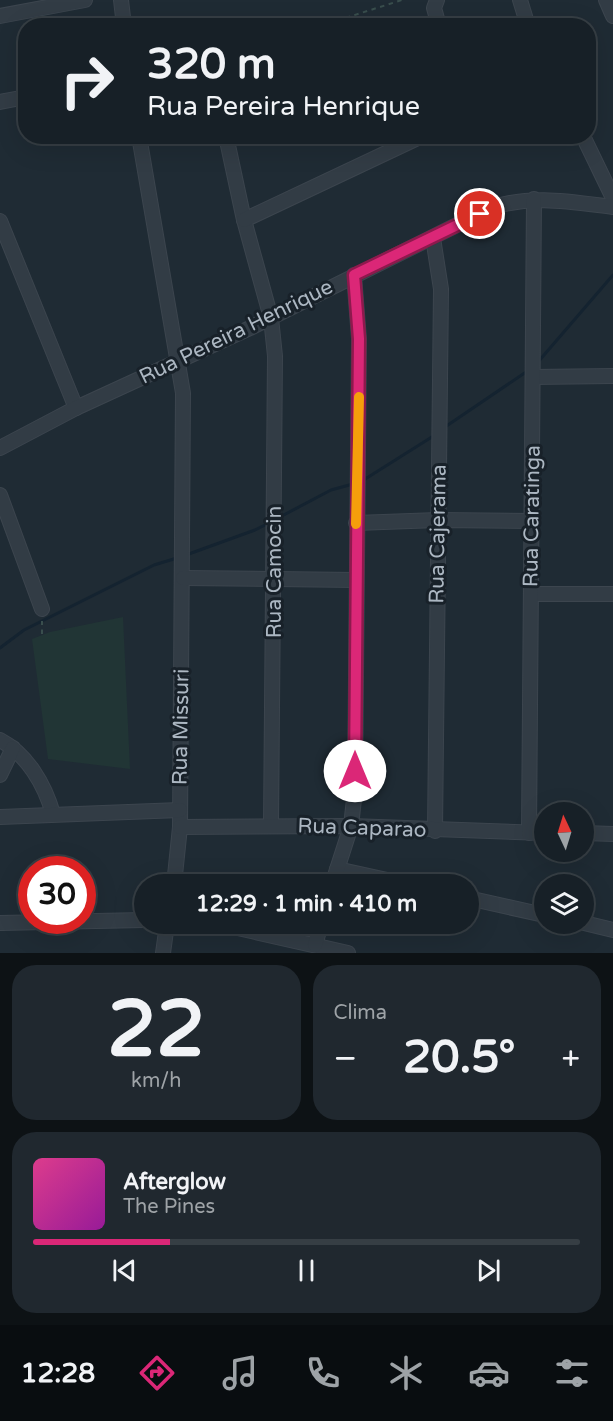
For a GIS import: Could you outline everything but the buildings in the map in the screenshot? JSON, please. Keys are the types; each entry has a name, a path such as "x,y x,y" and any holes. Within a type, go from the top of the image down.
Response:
{"street":[{"path":"0,16 43,4 86,0"},
{"path":"121,0 123,18"},
{"path":"437,0 434,8 437,18"},
{"path":"520,0 526,18"},
{"path":"606,0 613,16"},
{"path":"0,102 18,99"},
{"name":"Rua Missuri","path":"140,144 183,393 180,827 175,874"},
{"name":"Rua Camocin","path":"228,144 244,220 271,318 275,356 271,826"},
{"path":"244,220 405,144"},
{"path":"587,144 613,198"},
{"name":"Rua Pereira Henrique","path":"0,448 76,408 271,318 491,208 516,200 534,199 613,207"},
{"name":"Rua Caratinga","path":"529,833 534,199"},
{"path":"0,221 76,408"},
{"name":"Rua Cajerama","path":"433,238 441,289 435,831"},
{"path":"335,874 351,826 355,790 359,339 354,275"},
{"path":"533,376 613,376"},
{"path":"0,495 42,609"},
{"path":"356,523 438,520 532,521"},
{"path":"183,573 274,580 356,580"},
{"path":"531,594 613,594"},
{"path":"0,740 13,748 43,787 53,814"},
{"path":"0,775 13,748"},
{"path":"0,817 180,810"},
{"name":"Rua Caparao","path":"180,827 351,826 534,833"},
{"path":"594,833 613,834"},
{"path":"337,869 360,874"},
{"path":"479,900 534,913"},
{"path":"0,923 134,920"},
{"path":"594,925 613,930"},
{"path":"163,953 166,934"},
{"path":"265,934 348,953"},
{"path":"315,945 318,934"}],"path":[{"path":"345,18 402,0"}],"green space":[{"path":"123,617 130,769 48,759 32,639 50,632"}],"waterway":[{"path":"538,362 613,275"},
{"path":"445,427 529,370"},
{"path":"362,481 435,435"},
{"path":"278,518 331,490 353,484"},
{"path":"186,555 269,523"},
{"path":"0,648 24,630 154,565 177,558"}],"slow traffic":[{"path":"356,524 359,397"}],"route":[{"path":"355,771 359,339 354,275 480,214"}]}
